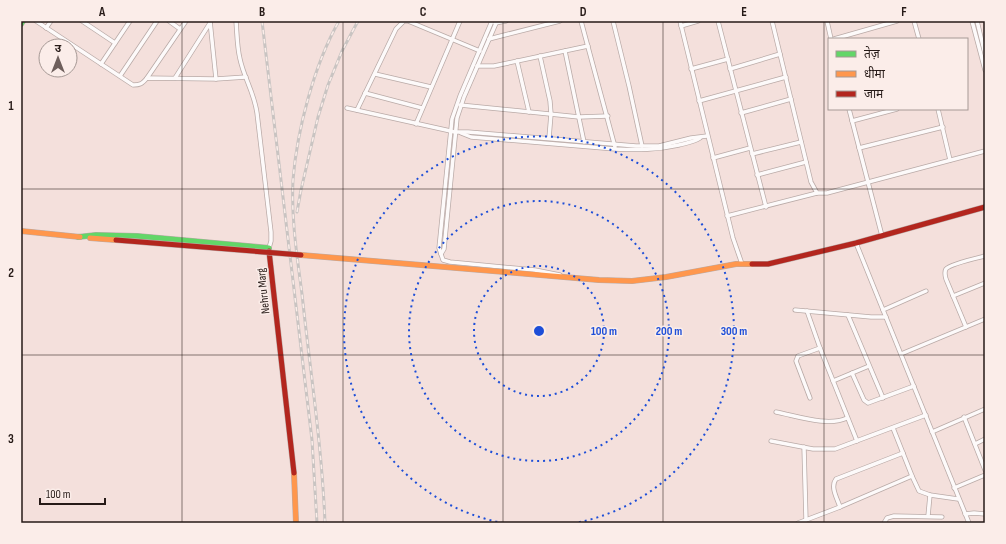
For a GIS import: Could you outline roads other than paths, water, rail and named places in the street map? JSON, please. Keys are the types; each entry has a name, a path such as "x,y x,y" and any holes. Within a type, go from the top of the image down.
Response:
{"street":[{"path":"36,21 133,85 142,84 147,78 186,21"},
{"path":"46,28 51,21"},
{"path":"82,21 115,43"},
{"path":"101,64 129,22 124,21"},
{"path":"120,76 156,23 150,21"},
{"path":"168,21 180,29"},
{"path":"78,237 96,235 137,236 269,248 271,232 255,100 240,58 236,21"},
{"path":"356,110 396,29 404,21 408,21 481,51"},
{"path":"416,124 460,21"},
{"path":"494,21 506,21"},
{"path":"494,21 489,39 481,51 477,66 452,119 453,132 439,248 443,260 450,262 535,270 577,278"},
{"path":"459,105 494,21"},
{"path":"489,39 560,21"},
{"path":"581,21 608,116 615,147"},
{"path":"613,21 642,146"},
{"path":"680,21 690,68 727,216 742,264"},
{"path":"681,26 698,21"},
{"path":"718,21 766,207"},
{"path":"772,21 806,162 813,188 817,193"},
{"path":"827,21 833,38"},
{"path":"837,38 897,21"},
{"path":"914,21 919,38"},
{"path":"972,21 985,70"},
{"path":"977,21 985,53"},
{"path":"210,22 216,79"},
{"path":"175,78 210,22"},
{"path":"477,66 489,67 588,46"},
{"path":"564,50 584,142"},
{"path":"730,68 780,54"},
{"path":"540,56 549,94 551,114 549,138"},
{"path":"690,68 728,59"},
{"path":"517,61 529,112"},
{"path":"374,74 431,87"},
{"path":"147,78 216,79 246,77"},
{"path":"699,101 786,78"},
{"path":"365,93 422,108"},
{"path":"741,113 791,99"},
{"path":"459,105 579,117 608,116"},
{"path":"347,108 461,133 471,137 656,150 693,142 707,136"},
{"path":"849,110 882,236"},
{"path":"852,121 893,110"},
{"path":"938,110 950,160"},
{"path":"859,148 942,127"},
{"path":"461,133 468,132 549,138 615,147 659,146 691,138 700,138"},
{"path":"752,154 801,142"},
{"path":"713,158 750,148"},
{"path":"727,216 817,193 827,193 868,183 985,151"},
{"path":"757,175 806,162"},
{"path":"21,232 613,281 648,280 742,264 768,264 856,244 985,207"},
{"path":"856,244 969,523"},
{"name":"Nehru Marg","path":"269,248 293,460 296,523"},
{"path":"966,327 945,274 947,268 985,256"},
{"path":"953,296 985,283"},
{"path":"883,310 926,291"},
{"path":"795,310 878,318 886,317"},
{"path":"807,311 857,441"},
{"path":"848,315 883,398"},
{"path":"901,354 985,319"},
{"path":"810,398 797,364 797,358 802,354 820,348"},
{"path":"833,381 869,366"},
{"path":"852,373 866,402 871,403 914,386"},
{"path":"932,432 985,409"},
{"path":"776,412 827,422 847,418"},
{"path":"771,441 827,450 842,447 926,415"},
{"path":"964,417 985,470"},
{"path":"893,428 919,491 930,495 958,499"},
{"path":"975,444 985,439"},
{"path":"804,447 806,520"},
{"path":"840,507 833,485 836,479 903,453"},
{"path":"954,488 985,475"},
{"path":"798,523 840,507 912,476"},
{"path":"928,516 930,495"},
{"path":"965,514 985,514"},
{"path":"884,523 887,518 891,516 942,517"}],"railway":[{"path":"262,21 312,440 317,523"},
{"path":"325,523 319,437 295,237 293,180 298,140 308,98 322,57 339,21"},
{"path":"297,212 318,117 328,85 342,51 358,21"}]}
